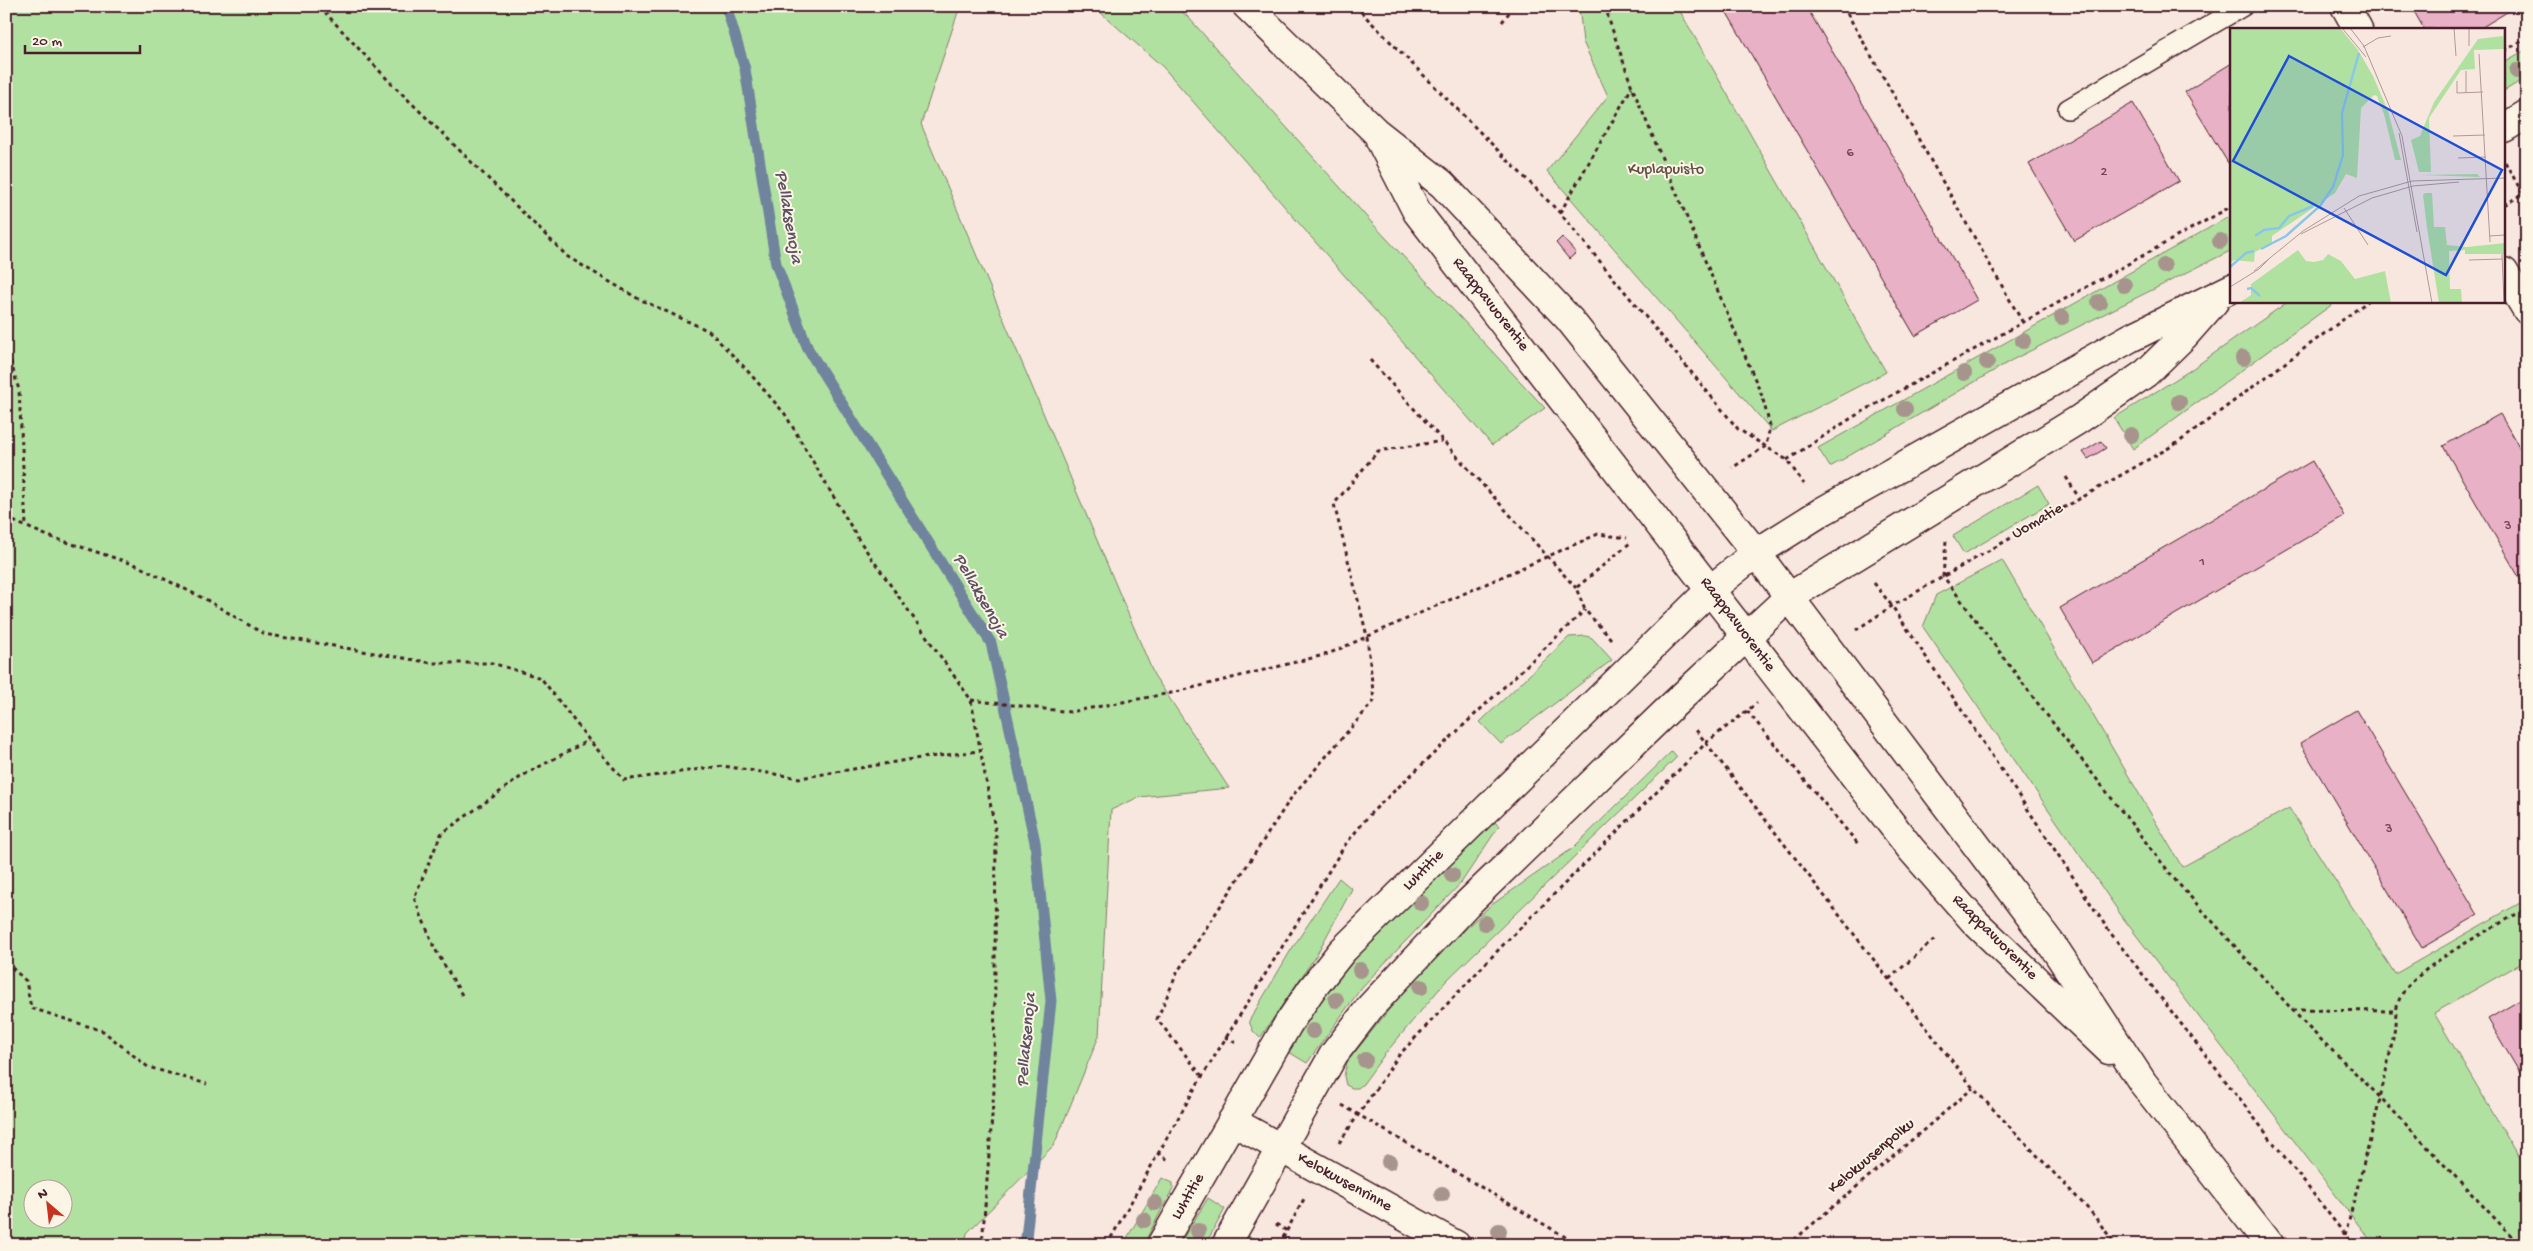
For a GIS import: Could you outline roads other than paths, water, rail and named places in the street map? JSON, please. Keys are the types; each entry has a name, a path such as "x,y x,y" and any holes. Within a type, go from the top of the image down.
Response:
{"street":[{"name":"Raappavuorentie","path":"1247,6 1376,132 1442,184 1532,277 1569,319 1705,486 1829,649 2056,952 2143,1083 2270,1245"},
{"path":"2345,6 2357,28"},
{"path":"2506,127 2527,114"},
{"name":"Raappavuorentie","path":"1376,132 1417,212 1911,849 1974,922 2143,1083"},
{"path":"2506,275 2527,310"},
{"path":"1756,553 1823,511 2130,338 2226,292"},
{"path":"1226,1245 1334,1054 1371,1006 1467,904 1746,636 1789,597 2078,420 2146,373 2226,292"},
{"name":"Luhtitie","path":"1161,1245 1288,1024 1311,990 1342,952 1634,663 1710,590 1756,553"},
{"name":"Kelokuusenrinne","path":"1232,1121 1456,1245"}],"lane":[{"path":"2068,109 2243,6"}],"waterway":[{"name":"Pellaksenoja","path":"726,6 745,69 776,264 808,349 991,643 1035,842 1051,1001 1026,1238 1023,1245"}],"park label":[{"name":"Kuplapuisto","path":"1666,170"}]}
